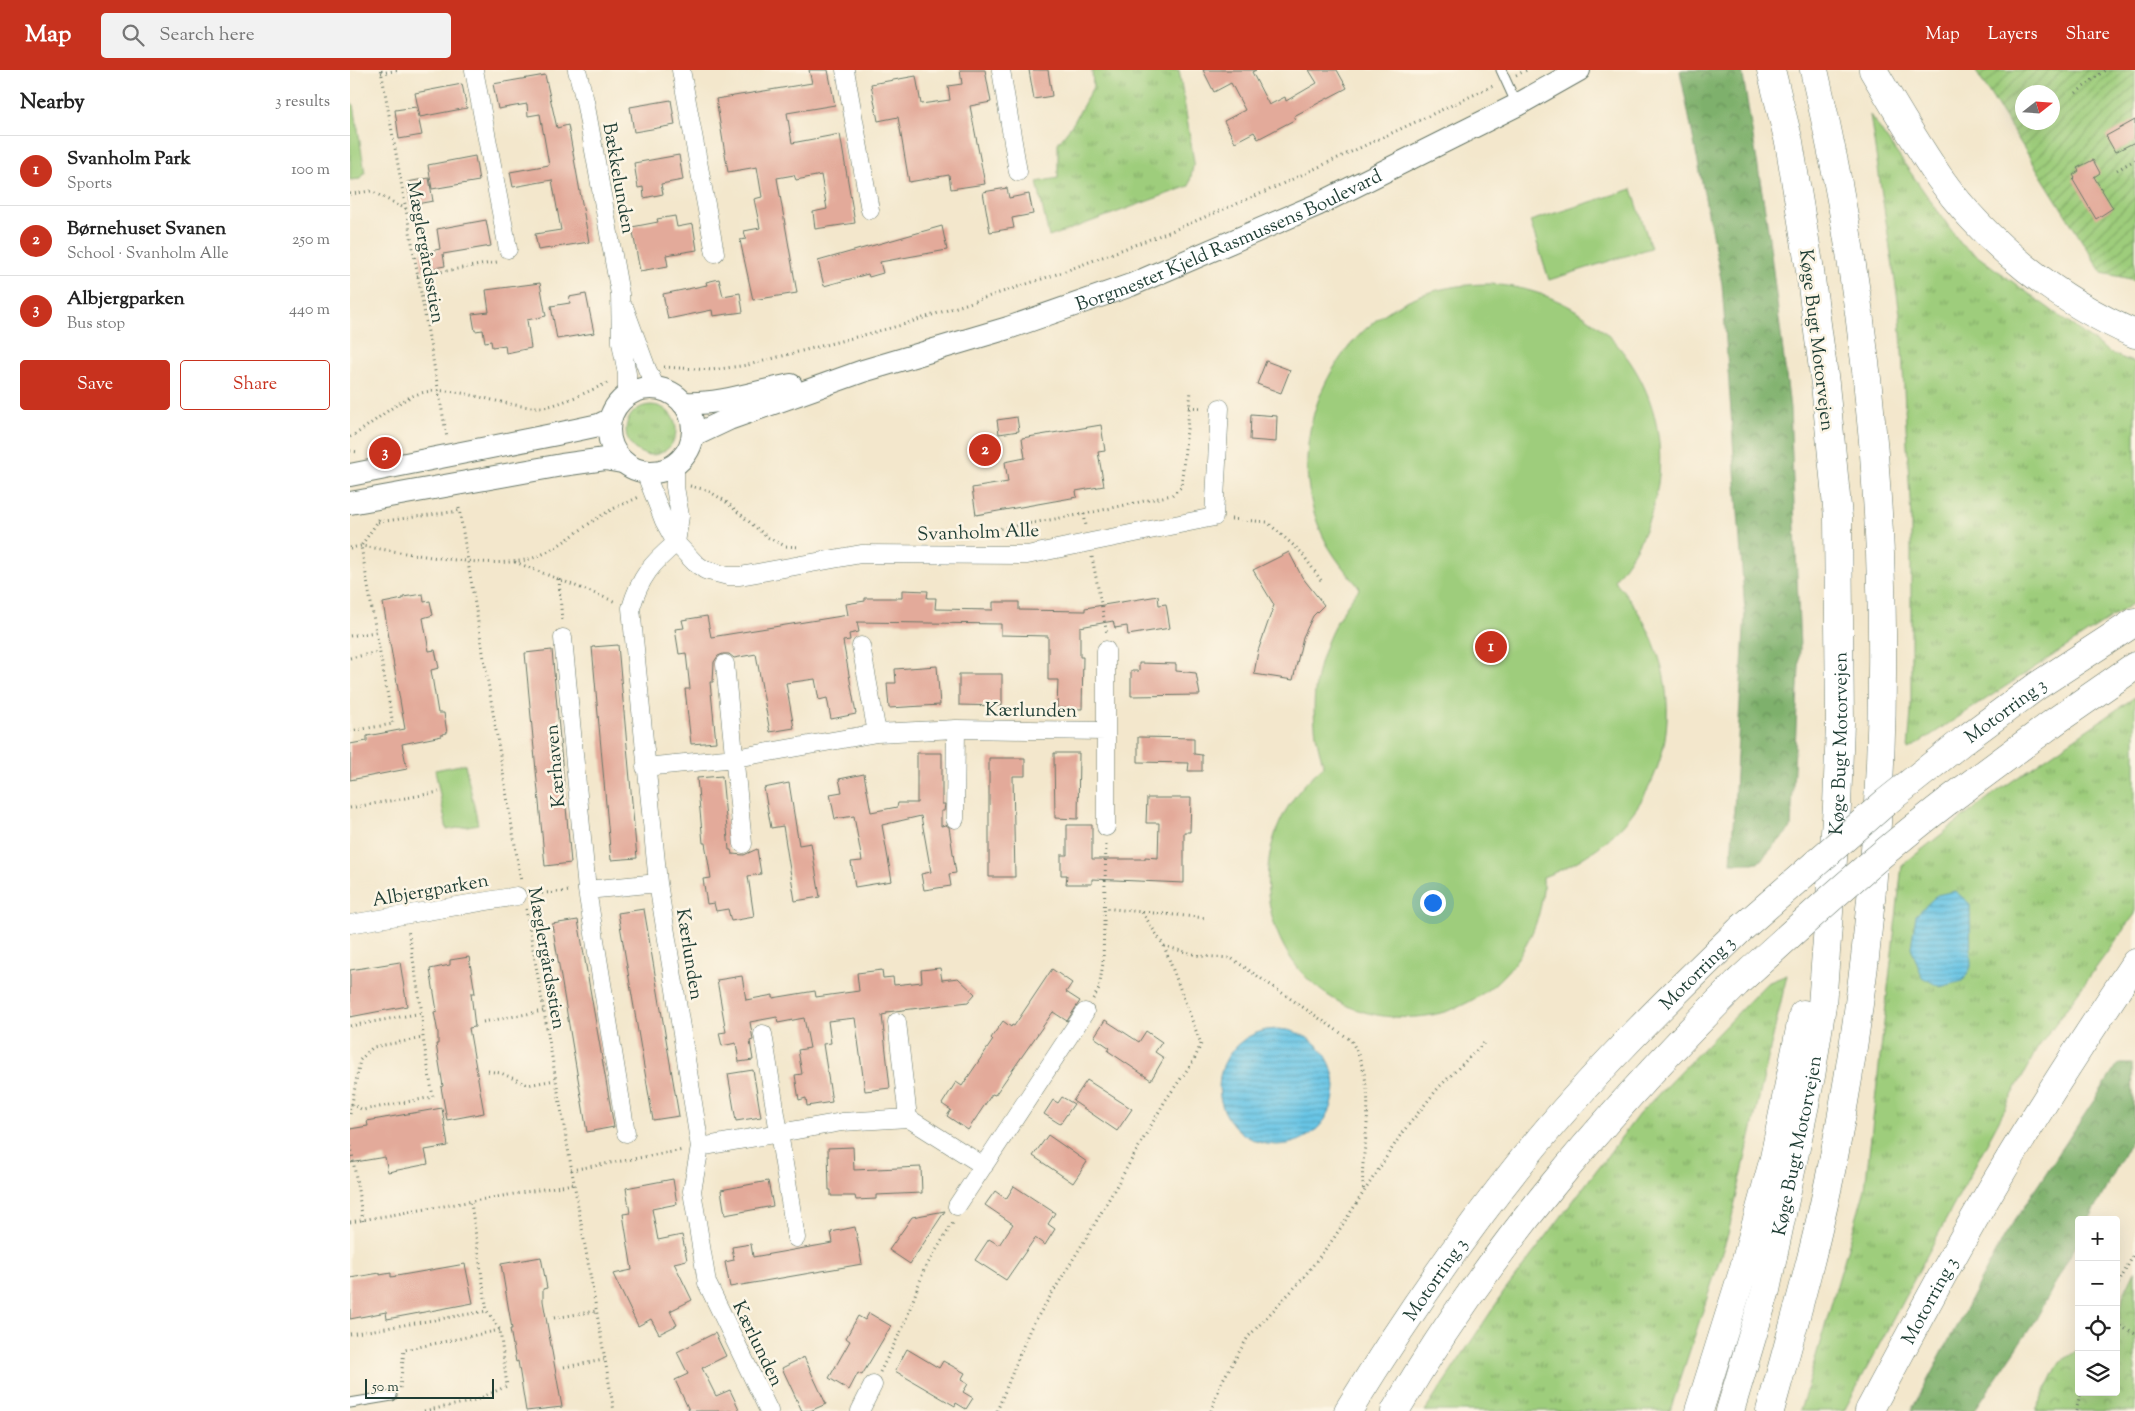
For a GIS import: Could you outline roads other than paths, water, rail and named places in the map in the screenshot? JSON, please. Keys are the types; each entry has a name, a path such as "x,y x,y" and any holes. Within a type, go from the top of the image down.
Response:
{"highway":[{"name":"Køge Bugt Motorvejen","path":"1730,1411 1766,1290 1799,1140 1821,1014 1837,806 1840,723 1838,517 1825,384 1809,264 1789,142 1771,70"},
{"name":"Køge Bugt Motorvejen","path":"1770,1411 1800,1300 1836,1148 1853,1041 1868,924 1878,803 1882,601 1877,497 1869,398 1851,257 1814,70"},
{"path":"1873,70 1940,178 1976,221 2022,264 2067,298 2109,322 2135,334"},
{"name":"Motorring 3","path":"1348,1411 1386,1348 1462,1240 1521,1161 1611,1058 1669,998 1742,928 1886,802 1964,740 2037,686 2135,622"},
{"path":"1395,1411 1425,1360 1482,1276 1571,1161 1638,1086 1738,983 1890,845 2057,720 2135,666"},
{"path":"1699,1411 1743,1271 1774,1158 1804,1005 1826,952"},
{"name":"Motorring 3","path":"1869,1411 1924,1308 2000,1174 2080,1044 2135,963"}],"street":[{"path":"474,70 508,249"},
{"name":"Bækkelunden","path":"577,70 585,101 620,294 621,342 627,385"},
{"path":"681,70 715,253"},
{"path":"845,70 870,210"},
{"path":"1001,70 1018,172"},
{"name":"Borgmester Kjeld Rasmussens Boulevard","path":"683,403 697,404 723,400 863,370 1008,328 1131,285 1317,205 1517,105 1579,70"},
{"name":"Bækkelunden","path":"620,294 651,379"},
{"name":"Borgmester Kjeld Rasmussens Boulevard","path":"693,436 729,420 863,370"},
{"path":"622,462 610,443 609,420 627,385 641,388 651,379 683,403 692,419 693,436 675,476 680,516 676,543"},
{"name":"Svanholm Alle","path":"650,481 664,521 676,543 695,563 705,570 717,574 740,576 861,554 1027,555 1214,517 1220,408"},
{"path":"350,475 557,434 599,425 609,420"},
{"path":"350,503 605,458 622,462 637,470 650,481 656,472 675,476"},
{"name":"Kærlunden","path":"676,543 657,559 646,573 636,589 632,608 645,767 658,883 700,1147 692,1191 707,1283 769,1411"},
{"name":"Kærhaven","path":"563,638 587,890 626,1133"},
{"path":"861,646 877,733"},
{"path":"1106,650 1106,827"},
{"path":"725,664 743,844"},
{"path":"955,819 956,729"},
{"name":"Kærlunden","path":"645,767 735,758 877,733 956,729 1106,731"},
{"path":"587,890 658,883"},
{"name":"Albjergparken","path":"350,924 522,895"},
{"path":"957,1206 1085,1012"},
{"path":"897,1022 908,1118"},
{"path":"763,1034 796,1238"},
{"path":"700,1147 842,1122 908,1118 984,1166"},
{"path":"860,1411 873,1385"}],"lane":[{"path":"1501,70 1517,105"},
{"path":"350,1403 392,1396"}],"water":[{"path":"1955,891 1970,904 1971,967 1963,981 1940,987 1922,977 1911,947 1916,915 1937,895"},
{"path":"1277,1029 1299,1034 1318,1046 1330,1065 1335,1087 1330,1109 1318,1128 1299,1140 1277,1145 1255,1140 1236,1128 1224,1109 1219,1087 1224,1065 1236,1046 1255,1034"}],"place":[{"name":"Børnehuset Svanen","path":"985,450"},
{"name":"Albjergparken","path":"385,453"},
{"name":"Svanholm Park","path":"1491,647"}]}
